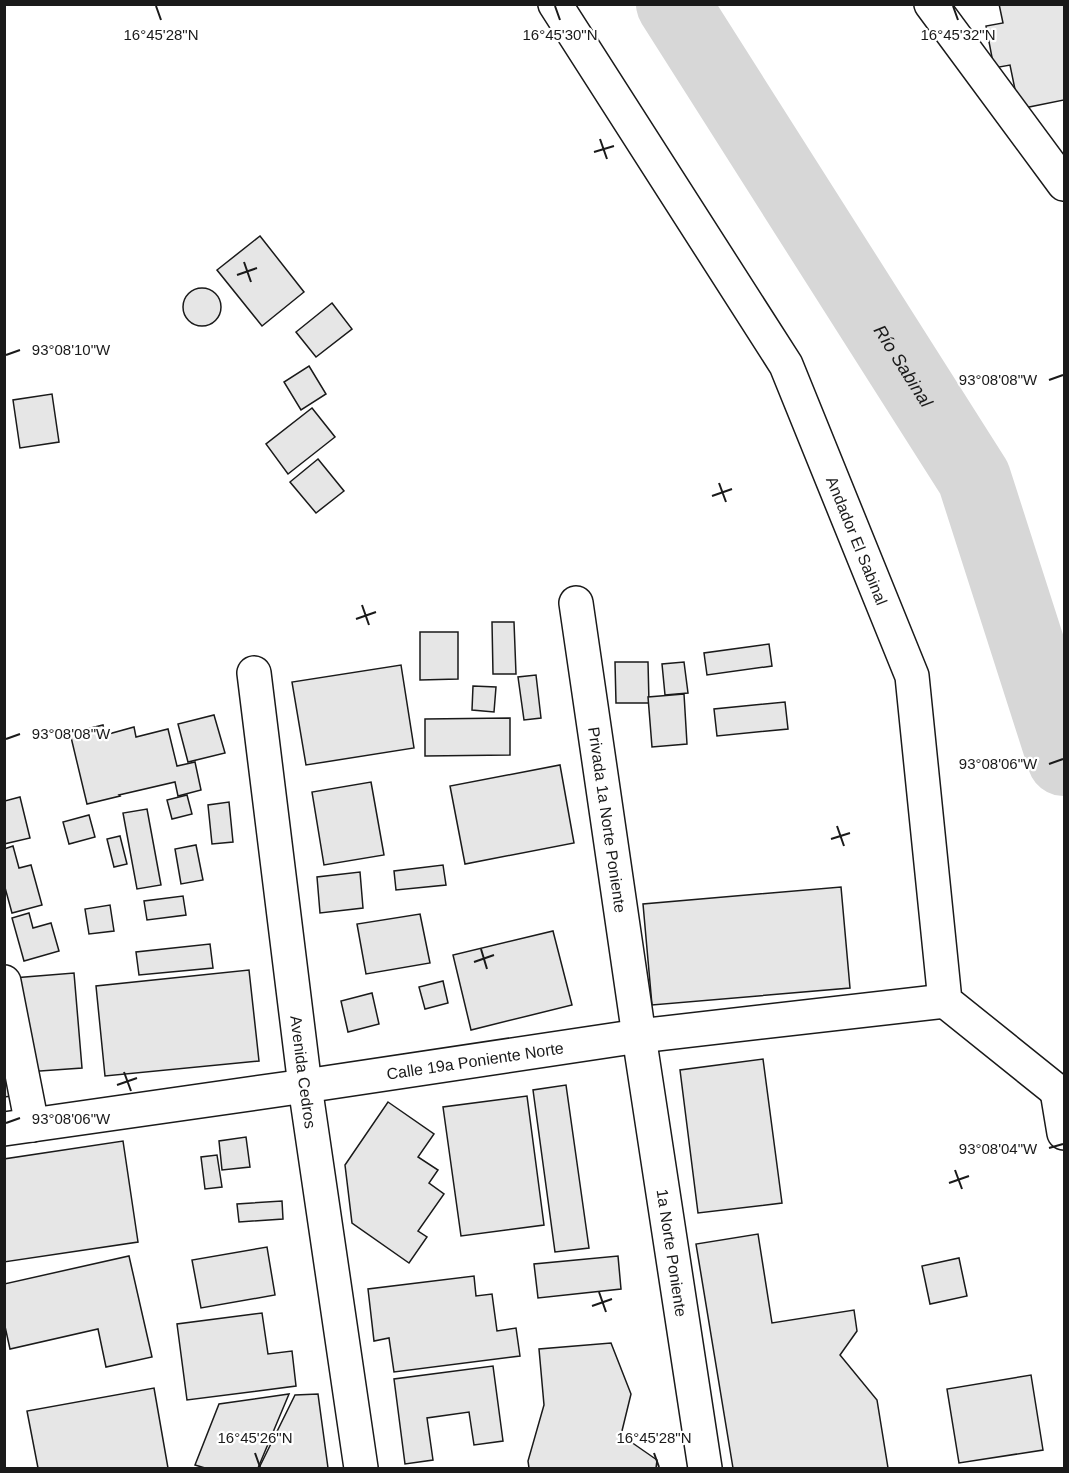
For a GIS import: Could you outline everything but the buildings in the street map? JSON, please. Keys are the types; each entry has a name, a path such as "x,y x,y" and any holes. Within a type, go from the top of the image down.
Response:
{"street":[{"name":"Andador El Sabinal","path":"555,4 786,365 912,676 945,1001"},
{"path":"931,4 1065,184"},
{"name":"Privada 1a Norte Poniente","path":"576,603 639,1036"},
{"name":"Avenida Cedros","path":"254,673 305,1086 361,1468"},
{"path":"4,982 18,1127"},
{"name":"Calle 19a Poniente Norte","path":"18,1127 639,1036 945,1001"},
{"path":"945,1001 1061,1093 1065,1133"},
{"name":"1a Norte Poniente","path":"639,1036 705,1468"}],"waterway":[{"name":"Río Sabinal","path":"673,4 974,478 1064,759"}]}
